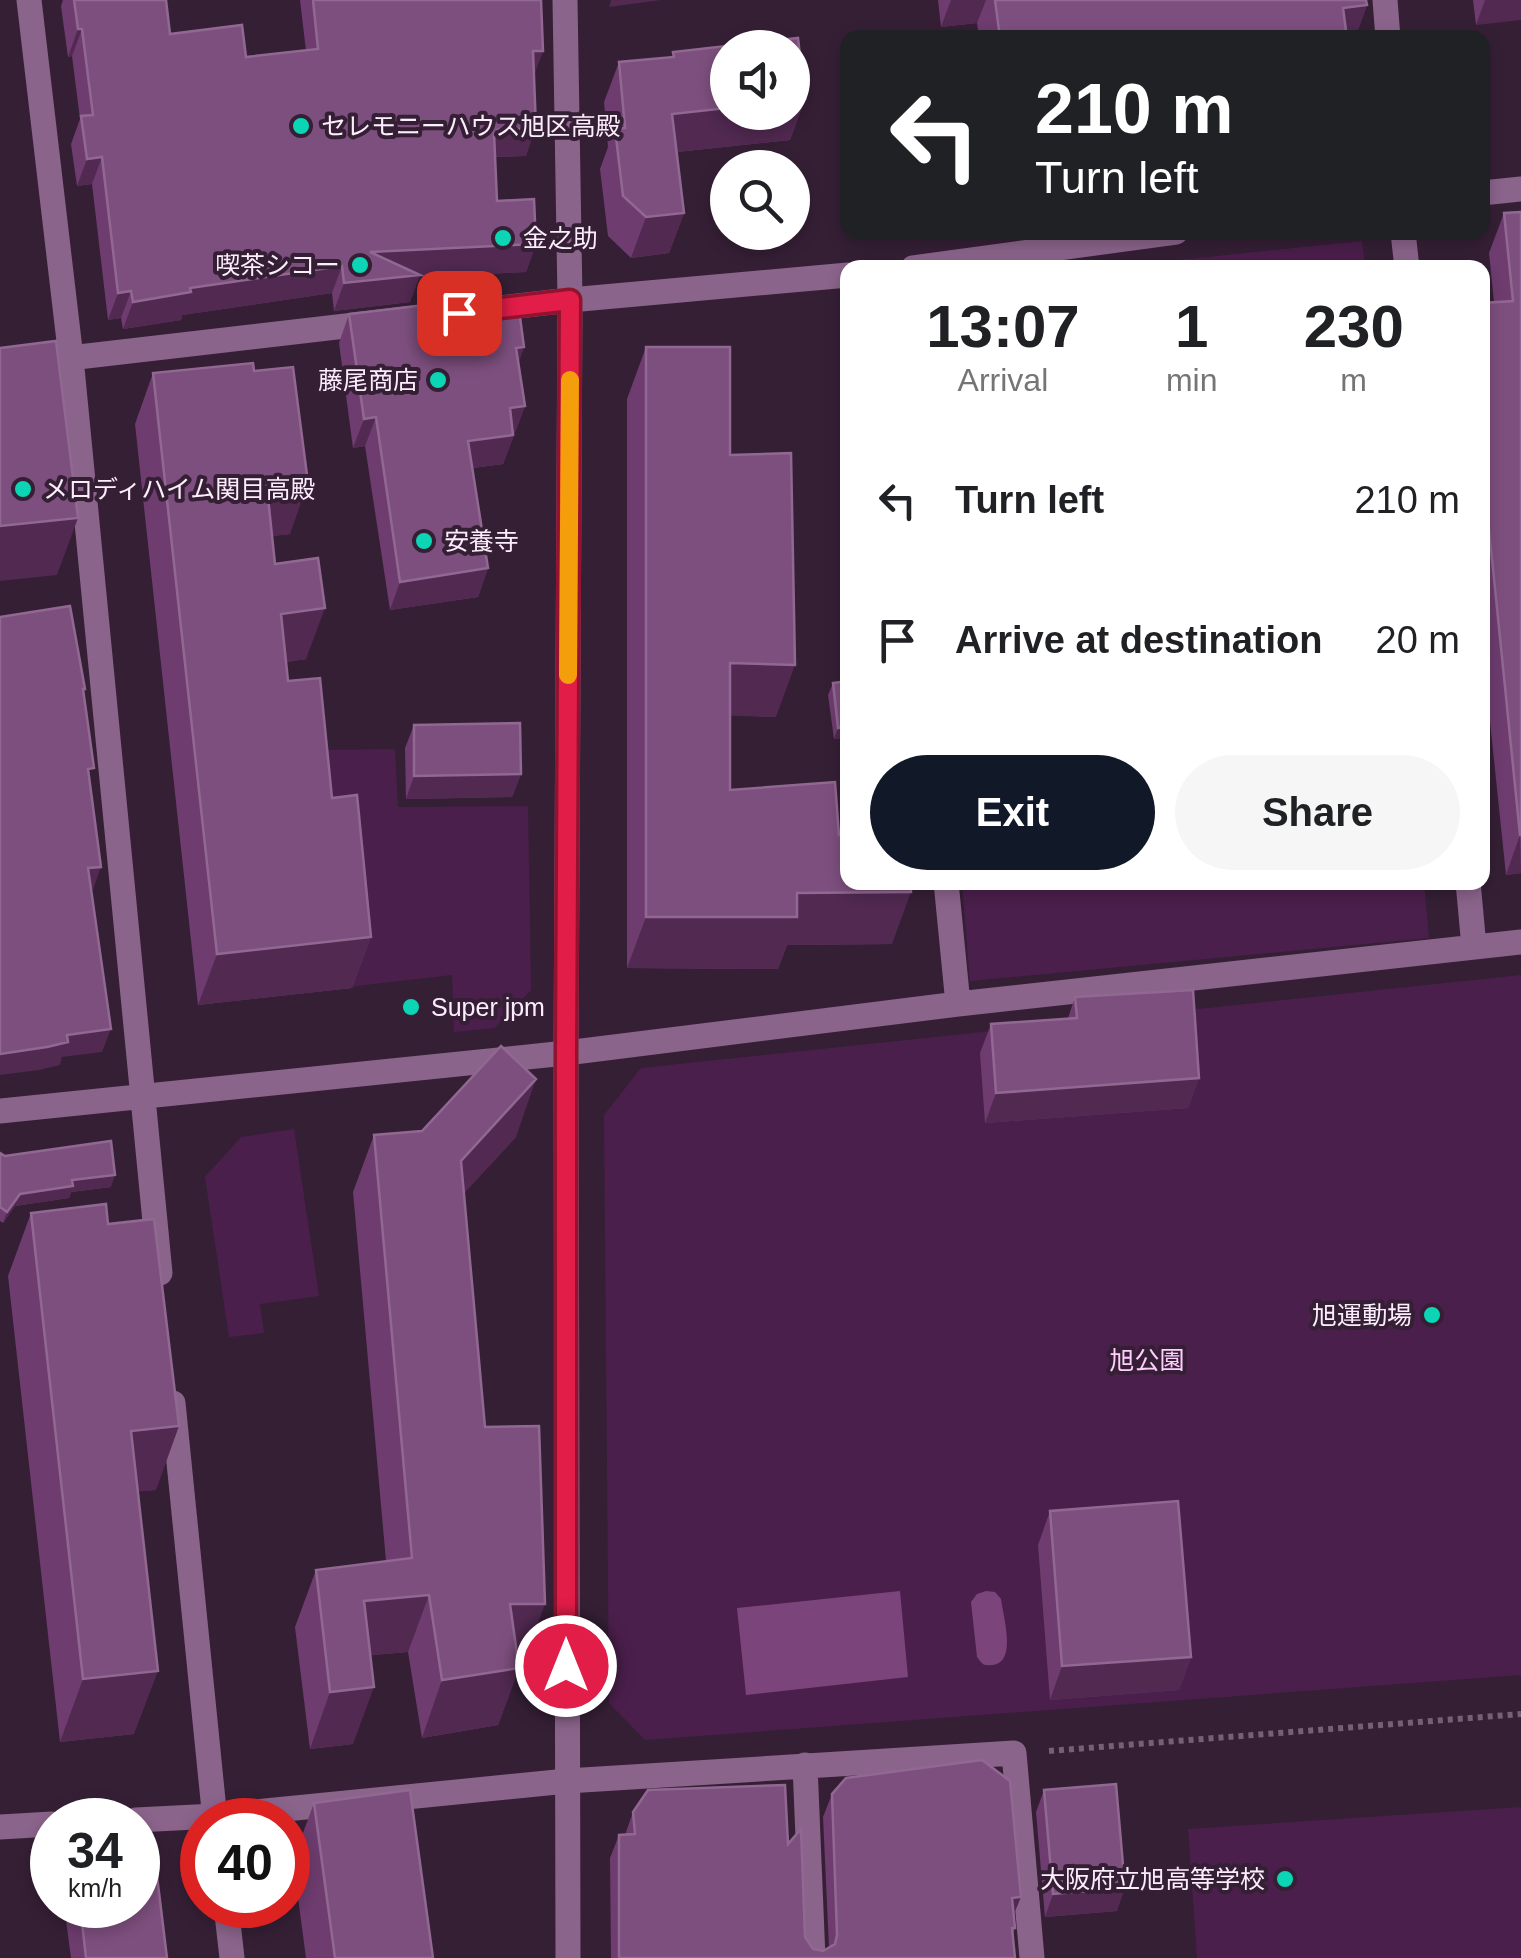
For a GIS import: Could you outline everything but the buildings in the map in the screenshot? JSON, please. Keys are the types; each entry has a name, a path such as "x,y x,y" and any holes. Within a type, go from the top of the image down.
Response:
{"street":[{"path":"29,0 71,358 163,1302"},
{"path":"565,0 570,300 566,1052 568,1958"},
{"path":"1385,0 1387,30"},
{"path":"1490,192 1521,188"},
{"path":"971,260 1118,240"},
{"path":"0,366 570,300 840,276"},
{"path":"947,890 958,1004"},
{"path":"1469,890 1474,947"},
{"path":"0,1111 566,1052 1521,942"},
{"path":"171,1381 213,1798"},
{"path":"310,1808 566,1781 1014,1753 1032,1958"},
{"path":"804,1765 813,1958"},
{"path":"0,1827 30,1825"},
{"path":"229,1928 232,1958"}],"path":[{"path":"1014,1753 1521,1714"}],"green space":[{"path":"1362,241 1364,260 1178,260"},
{"path":"395,749 398,807 528,806 531,990 495,1028 454,1032 452,975 339,988 324,750"},
{"path":"963,890 1425,890 1429,938 970,981"},
{"name":"旭公園","path":"1521,975 1521,1675 645,1740 609,1703 604,1115 641,1068"},
{"path":"294,1129 319,1296 260,1304 264,1333 229,1337 205,1177 241,1137"},
{"path":"1521,1807 1521,1958 1197,1958 1188,1829"}],"shaded area":[{"path":"900,1591 908,1677 746,1695 737,1608"},
{"path":"986,1591 995,1592 1001,1599 1007,1638 1004,1657 999,1663 988,1665 977,1657 971,1602"}],"slow traffic":[{"path":"568,675 570,380"}],"place":[{"name":"セレモニーハウス旭区高殿","path":"301,126"},
{"name":"金之助","path":"503,238"},
{"name":"喫茶シコー","path":"360,265"},
{"name":"藤尾商店","path":"438,380"},
{"name":"メロディハイム関目高殿","path":"23,489"},
{"name":"安養寺","path":"424,541"},
{"name":"Super jpm","path":"411,1007"},
{"name":"旭運動場","path":"1432,1315"},
{"name":"大阪府立旭高等学校","path":"1285,1879"}],"route":[{"path":"459,313 570,300 566,1666"}]}
